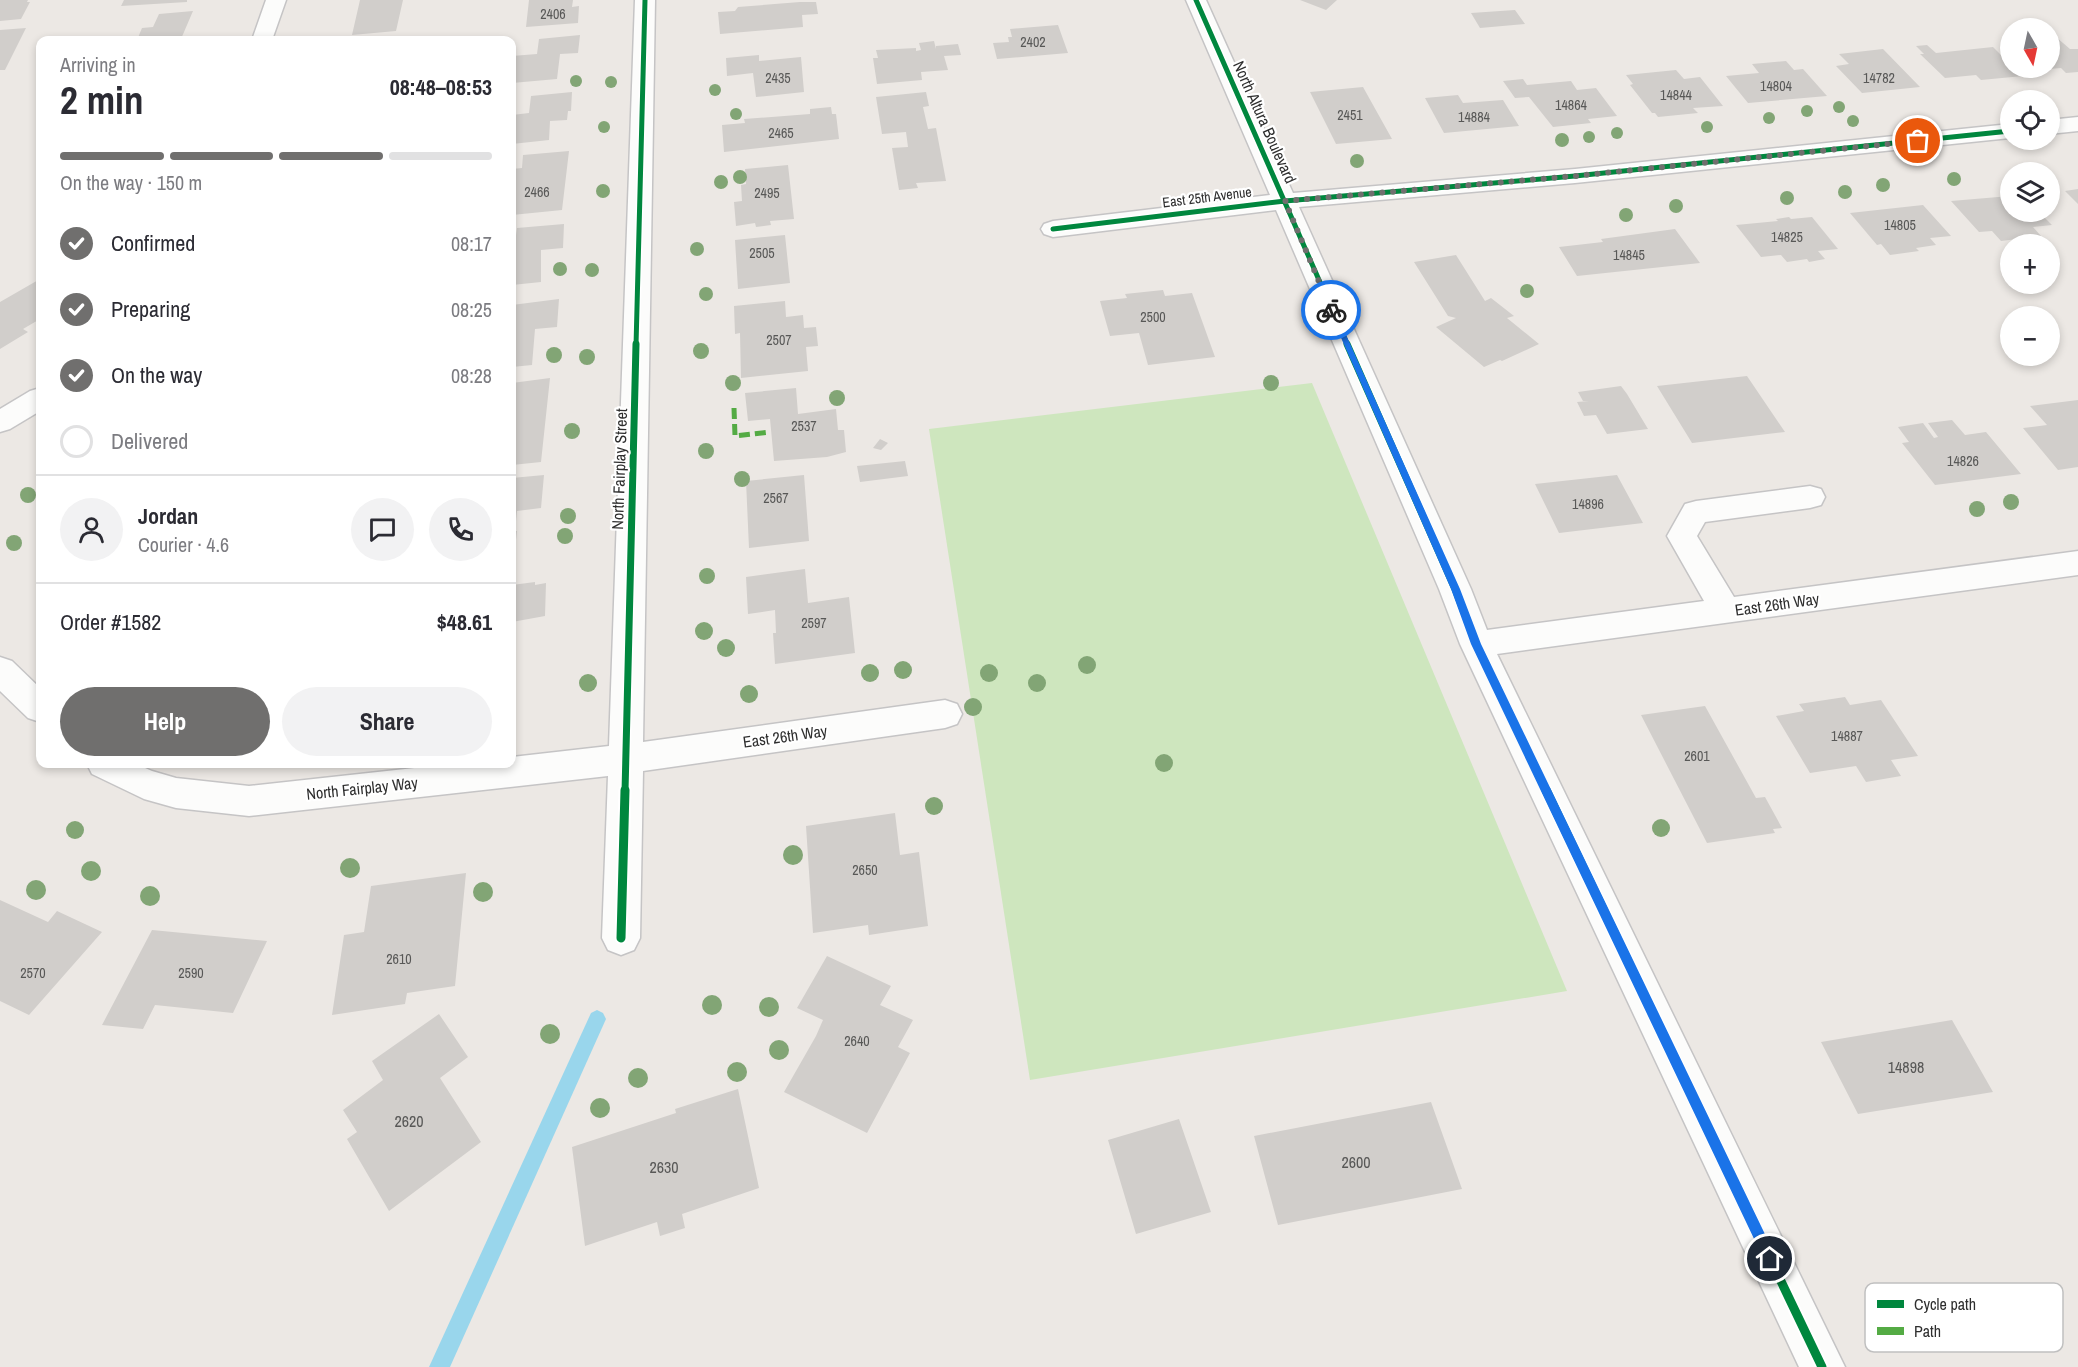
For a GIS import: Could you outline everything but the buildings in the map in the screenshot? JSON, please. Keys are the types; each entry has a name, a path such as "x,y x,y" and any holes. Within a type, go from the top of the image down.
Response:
{"street":[{"path":"263,36 276,0"},
{"name":"North Fairplay Street","path":"621,938 645,0"},
{"name":"North Altura Boulevard","path":"1196,0 1285,201 1316,278 1455,589 1476,644 1822,1367"},
{"path":"2060,126 2078,124"},
{"name":"East 25th Avenue","path":"1053,229 1285,201 1575,176 2000,132"},
{"path":"0,422 36,400"},
{"path":"1726,611 1682,536 1696,512 1810,497"},
{"name":"East 26th Way","path":"1476,644 2078,563"},
{"path":"0,670 36,704"},
{"name":"East 26th Way","path":"626,759 945,714"},
{"name":"North Fairplay Way","path":"112,768 144,783 176,793 249,801 626,759"}],"green space":[{"path":"1312,383 1567,991 1030,1080 929,429"}],"waterway":[{"path":"439,1367 597,1019"}],"marked path":[{"path":"734,408 735,436 770,432"}],"cycle path":[{"path":"621,938 645,0"},
{"path":"1196,0 1455,589 1476,644 1822,1367"},
{"path":"1053,229 1285,201 1575,176 2000,132"}],"way so far":[{"path":"1331,310 1285,201 1575,176 1918,141"}],"route":[{"path":"1331,310 1455,589 1476,644 1770,1259"}]}
